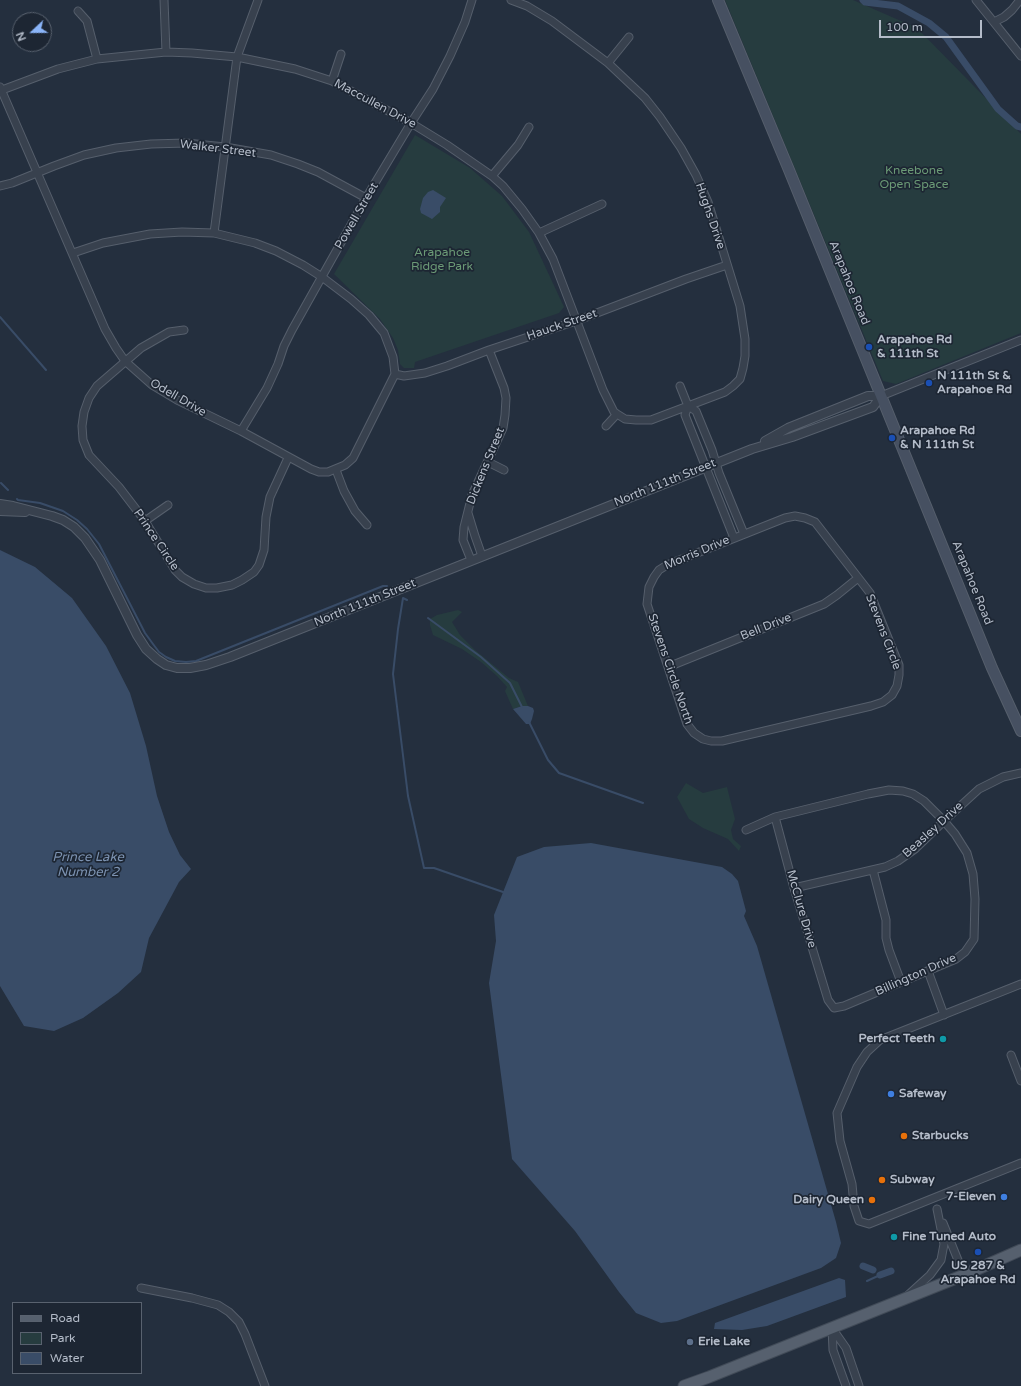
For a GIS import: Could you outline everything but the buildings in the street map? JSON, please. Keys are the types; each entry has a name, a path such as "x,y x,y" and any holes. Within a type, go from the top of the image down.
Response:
{"main road":[{"name":"Arapahoe Road","path":"718,0 992,668 1021,732"},
{"path":"684,1386 904,1299 1021,1250"}],"street":[{"path":"164,0 166,52"},
{"path":"214,233 237,57 258,0"},
{"name":"Powell Street","path":"242,431 278,364 284,346 292,330 366,198 411,122 433,89 465,22 472,0"},
{"name":"Hughs Drive","path":"511,0 528,3 608,63 645,98 660,117 681,148 696,175 708,202 740,306 745,339 745,356 740,379 733,386 725,392 651,420 624,419 617,414"},
{"path":"976,0 1021,56"},
{"path":"994,22 1004,17 1020,0"},
{"path":"78,11 87,21 97,59"},
{"path":"608,63 629,36"},
{"name":"Maccullen Drive","path":"1,88 58,69 97,59 166,52 192,53 237,57 295,69 332,81 411,122 492,176 503,186 522,209 539,233 552,259 606,395 614,412 617,414"},
{"path":"332,81 341,54"},
{"name":"Odell Drive","path":"1,88 105,329 125,361 152,385 177,400 242,431 288,458 318,472 336,470"},
{"path":"492,176 518,144 529,127"},
{"name":"Walker Street","path":"0,186 84,155 116,148 151,144 186,143 225,147 271,155 318,172 366,198"},
{"path":"539,233 602,204"},
{"path":"72,253 103,243 139,236 182,232 214,233 255,243 276,251 303,265 322,277 369,315 384,333 393,357 395,374 352,458 345,465 336,470 344,491 355,511 367,525"},
{"name":"Hauck Street","path":"395,374 404,376 425,373 447,366 489,350 576,321 727,265"},
{"name":"Prince Circle","path":"184,330 169,332 141,348 97,386 89,398 84,412 82,426 83,440 89,455 119,487 145,521 182,577 194,584 206,588 217,588 232,585 254,572 260,563 264,550 266,517 270,497 288,458"},
{"name":"North 111th Street","path":"0,504 39,512 64,520 74,527 85,538 100,560 146,648 157,659 166,665 177,668 190,668 206,665 230,657 752,449 788,428 868,396 881,396 1021,340"},
{"name":"Dickens Street","path":"471,560 463,540 464,527 472,495 503,428 506,398 504,388 489,350"},
{"path":"680,386 688,406"},
{"name":"Morris Drive","path":"648,594 652,580 659,570 667,565 734,538 685,415 688,406 696,411 712,450 715,463 744,534"},
{"path":"606,426 617,414"},
{"path":"488,462 504,470"},
{"path":"145,521 168,505"},
{"name":"North 111th Street","path":"0,511 39,512"},
{"name":"Dickens Street","path":"468,513 474,536 482,556"},
{"name":"Stevens Circle","path":"703,739 722,741 884,702 892,695 897,686 900,675 898,665 870,593 815,522 795,516 785,518 734,538"},
{"name":"Bell Drive","path":"668,668 824,604 837,596 858,578"},
{"name":"Stevens Circle North","path":"648,594 647,604 687,724 694,733 703,739"},
{"name":"Beasley Drive","path":"794,888 885,867 907,856 979,789 1003,777 1021,773"},
{"name":"Billington Drive","path":"746,830 775,817 889,790 903,791 913,794 924,801 944,820 956,834 967,853 972,874 975,899 974,939 965,952 956,959 844,1006 834,1008 828,1000"},
{"name":"McClure Drive","path":"775,817 794,888 828,1000"},
{"path":"873,870 886,920 886,938 901,982"},
{"path":"928,971 944,1015"},
{"path":"1021,984 880,1040 867,1052 857,1067 837,1113 840,1141 852,1184 854,1206 860,1221 869,1224 1021,1163"},
{"path":"1011,1055 1021,1081"},
{"path":"932,1198 964,1274"},
{"path":"904,1299 930,1275 941,1260 944,1244 937,1209"},
{"path":"141,1288 192,1298 218,1305 230,1312 239,1322 245,1334 265,1386"},
{"path":"832,1328 833,1350 846,1386"},
{"path":"832,1328 846,1348 859,1386"}],"green space":[{"name":"Kneebone Open Space","path":"725,0 853,0 917,28 1021,134 1021,333 896,384 883,381"},
{"name":"Arapahoe Ridge Park","path":"415,135 470,168 502,196 529,232 564,307 559,313 415,362 414,368 404,368 400,364 398,350 393,338 380,319 334,274"},
{"path":"458,610 462,612 452,622 460,635 475,650 509,678 518,682 528,706 513,709 505,691 507,687 497,676 481,662 462,649 433,635 430,619 437,615"},
{"path":"686,783 703,793 727,787 735,819 731,830 733,839 741,846 739,851 728,839 703,828 689,819 677,797"}],"water":[{"path":"433,190 446,198 440,207 440,212 432,219 421,213 420,209 423,198 428,192"},
{"name":"Prince Lake Number 2","path":"0,550 35,567 72,598 106,646 130,693 146,746 157,796 169,832 180,855 191,869 179,882 149,938 141,972 118,993 83,1018 54,1031 24,1026 0,986"},
{"path":"522,706 533,708 534,711 530,724 526,724 513,709"},
{"name":"Erie Lake","path":"591,843 722,867 732,874 738,881 746,911 744,916 757,946 841,1243 836,1258 821,1268 677,1321 661,1323 636,1313 575,1231 512,1159 489,983 496,941 494,915 517,857 544,847"},
{"path":"839,1278 845,1280 846,1297 767,1326 742,1330 714,1329 715,1323"}],"waterway":[{"path":"863,0 865,2 898,6 929,23 946,37 998,109 1017,126 1021,127"},
{"path":"0,317 46,370"},
{"path":"1,483 8,490"},
{"path":"17,499 40,503 63,511 87,529 99,544 145,633 159,652 175,661 196,661 383,586 387,586"},
{"path":"407,600 403,598 393,674 408,796 424,868 434,868 503,892"},
{"path":"428,618 481,657 510,683 522,707"},
{"path":"529,722 548,760 559,773 643,803"},
{"path":"863,1266 873,1270"},
{"path":"880,1275 891,1271"},
{"path":"867,1281 880,1275"}],"place":[{"name":"Arapahoe Rd & 111th St","path":"869,347"},
{"name":"N 111th St & Arapahoe Rd","path":"929,383"},
{"name":"Arapahoe Rd & N 111th St","path":"892,438"},
{"name":"Perfect Teeth","path":"943,1039"},
{"name":"Safeway","path":"891,1094"},
{"name":"Starbucks","path":"904,1136"},
{"name":"Subway","path":"882,1180"},
{"name":"7-Eleven","path":"1004,1197"},
{"name":"Dairy Queen","path":"872,1200"},
{"name":"Fine Tuned Auto","path":"894,1237"},
{"name":"US 287 & Arapahoe Rd","path":"978,1252"},
{"name":"Erie Lake","path":"690,1342"}]}
